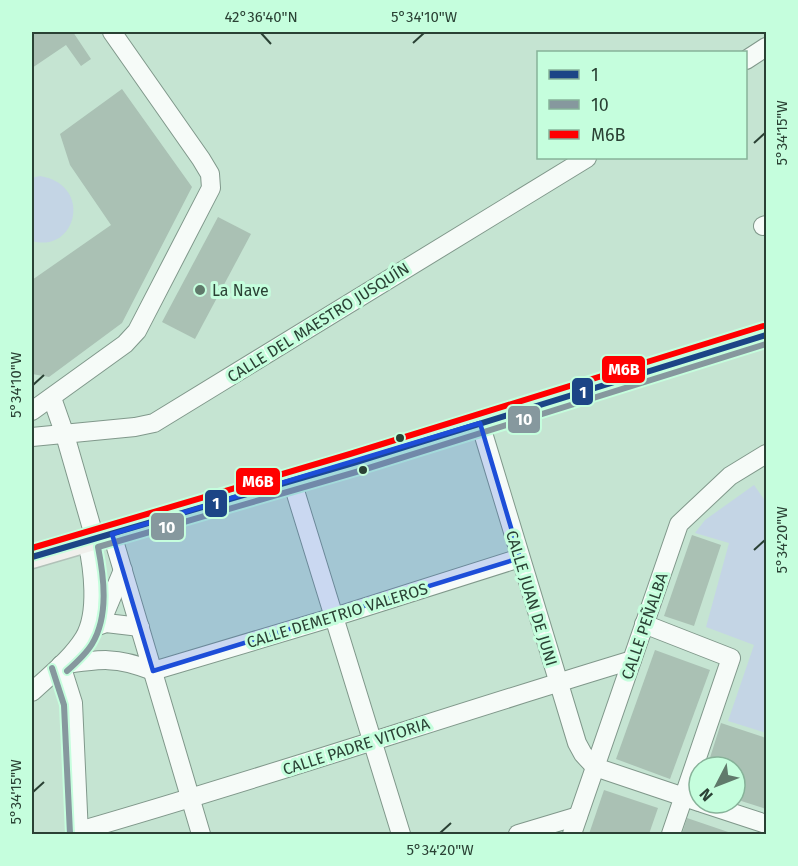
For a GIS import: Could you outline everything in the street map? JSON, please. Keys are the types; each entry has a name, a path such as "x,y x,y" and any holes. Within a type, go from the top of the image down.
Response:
{"main road":[{"path":"32,557 292,481 766,335"}],"street":[{"path":"32,411 124,345 137,332 211,188 210,174 201,159 112,32"},
{"path":"747,59 766,47"},
{"name":"CALLE DEL MAESTRO JUSQUÍN","path":"32,437 135,428 154,423 585,159"},
{"path":"52,398 98,538 123,570 201,834"},
{"name":"CALLE JUAN DE JUNI","path":"480,423 577,743 595,767"},
{"name":"CALLE PEÑALBA","path":"572,834 679,524 730,476 766,454"},
{"path":"292,481 401,834"},
{"path":"98,538 89,629 103,659"},
{"name":"CALLE DEMETRIO VALEROS","path":"153,671 520,558"},
{"path":"32,692 61,665 84,639 89,629 105,613 123,570"},
{"path":"89,629 106,623 140,627"},
{"path":"644,624 731,658 707,755"},
{"path":"61,665 103,659 132,663 153,671"},
{"name":"CALLE PADRE VITORIA","path":"79,833 632,660"},
{"path":"61,665 73,704 79,833"},
{"path":"595,767 687,798"},
{"path":"671,834 687,812"},
{"path":"738,815 766,824"},
{"path":"518,834 578,816"}],"highlighted area":[{"path":"480,423 520,558 153,671 112,534"}],"shaded area":[{"path":"40,176 57,182 68,192 73,204 73,217 68,229 59,238 47,242 32,241 32,178"},
{"path":"754,485 766,502 766,733 728,721 754,645 706,627 729,543 695,533 705,520"}],"building":[{"path":"32,32 73,32 91,59 81,66 66,45 32,68"},
{"path":"122,89 192,187 122,323 49,377 32,374 32,280 111,225 70,165 60,134"},
{"name":"La Nave","path":"218,217 251,234 195,339 162,322"},
{"path":"692,535 721,545 694,626 664,616"},
{"path":"655,650 710,670 670,779 616,759"},
{"path":"721,723 766,738 766,809 747,803 747,755 711,755"},
{"path":"604,790 658,808 649,834 589,834"},
{"path":"687,818 734,834 682,834"}],"transit line":[{"name":"M6B","path":"32,548 350,454 763,326"},
{"name":"1","path":"32,557 353,463 766,335"},
{"name":"10","path":"67,671 90,648 101,621 104,596 98,547 356,472 766,344"},
{"name":"10","path":"52,668 64,705 70,834"}],"place":[{"name":"La Nave","path":"200,290"}]}
